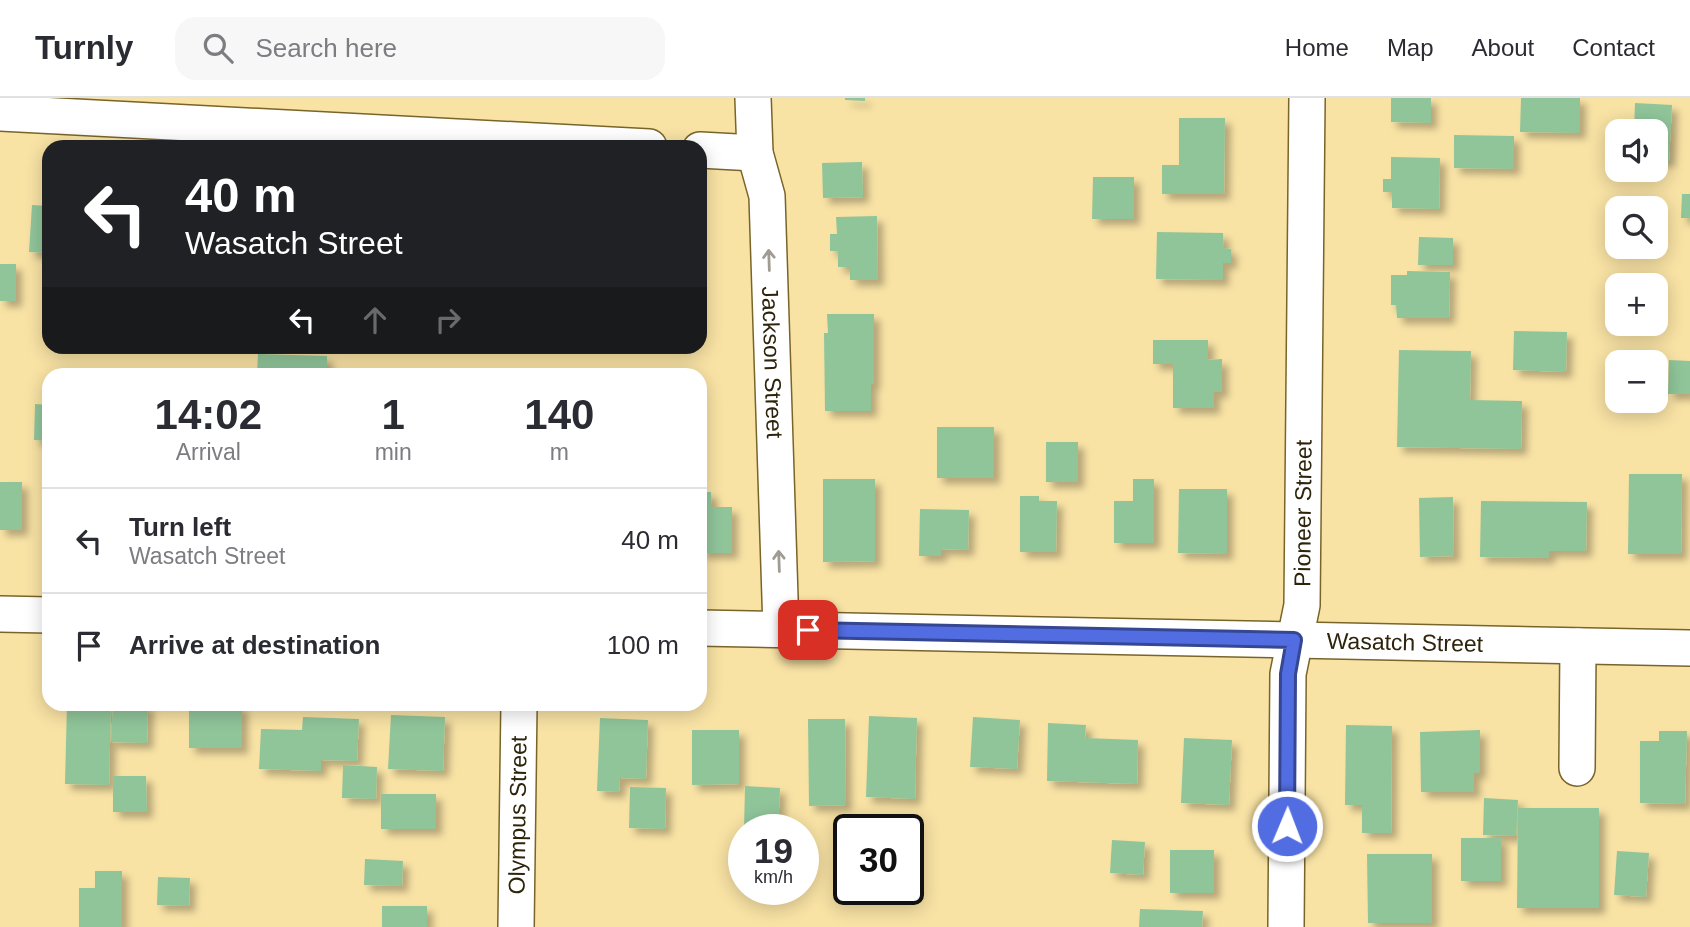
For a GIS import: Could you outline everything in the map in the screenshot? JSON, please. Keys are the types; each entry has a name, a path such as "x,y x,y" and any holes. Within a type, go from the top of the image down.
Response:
{"street":[{"name":"Jackson Street","path":"753,98 755,153 767,196 781,629"},
{"name":"Pioneer Street","path":"1286,927 1288,674 1302,605 1307,98"},
{"path":"0,113 277,113 572,140"},
{"path":"707,150 755,153"},
{"path":"0,614 42,615"},
{"name":"Wasatch Street","path":"707,628 1690,648"},
{"path":"1577,768 1578,646"},
{"name":"Olympus Street","path":"516,927 519,711"}],"building":[{"path":"865,98 865,101 845,100"},
{"path":"1391,98 1431,98 1431,123 1391,122"},
{"path":"1521,98 1580,98 1580,133 1520,132"},
{"path":"1635,103 1672,105 1669,161 1668,119 1634,119"},
{"path":"1179,118 1225,118 1224,194 1162,194 1162,165 1179,165"},
{"path":"1454,135 1514,136 1514,169 1454,168"},
{"path":"1391,157 1440,158 1439,209 1392,208 1392,192 1383,192 1383,179 1391,179"},
{"path":"862,162 863,197 823,198 822,163"},
{"path":"1093,177 1134,177 1134,219 1092,219"},
{"path":"1682,194 1690,194 1690,218 1681,218"},
{"path":"32,205 42,206 42,253 29,252"},
{"path":"877,216 878,280 850,280 850,267 838,267 838,251 830,251 830,234 837,234 836,217"},
{"path":"1157,232 1223,233 1224,248 1231,249 1231,263 1223,263 1223,280 1156,279"},
{"path":"1419,237 1453,238 1453,265 1418,265"},
{"path":"0,264 16,264 16,301 0,301"},
{"path":"1407,271 1450,272 1449,318 1397,318 1396,305 1391,305 1391,275 1407,275"},
{"path":"827,314 874,314 874,384 871,384 871,411 825,411 824,333 828,333"},
{"path":"1514,331 1567,332 1566,372 1513,370"},
{"path":"1153,340 1208,340 1208,360 1222,359 1222,392 1214,392 1214,408 1173,408 1173,364 1153,364"},
{"path":"1399,350 1471,351 1470,400 1522,401 1521,449 1397,447"},
{"path":"258,354 327,356 327,368 257,368"},
{"path":"1669,360 1690,361 1690,394 1668,394"},
{"path":"35,404 42,404 42,441 34,440"},
{"path":"937,427 994,427 994,478 937,478"},
{"path":"1046,442 1078,442 1078,482 1046,482"},
{"path":"1629,474 1682,474 1681,554 1628,554"},
{"path":"823,479 875,479 875,561 823,562"},
{"path":"1133,479 1154,479 1154,543 1114,543 1114,501 1133,501"},
{"path":"0,482 22,482 22,530 0,530"},
{"path":"1179,489 1227,489 1227,554 1178,553"},
{"path":"707,492 711,492 712,507 732,507 732,553 707,553"},
{"path":"1020,496 1039,496 1039,501 1057,501 1056,552 1020,552"},
{"path":"1453,497 1454,556 1420,557 1419,498"},
{"path":"1481,501 1587,502 1586,551 1549,551 1549,558 1480,557"},
{"path":"920,509 969,510 968,550 941,549 941,556 919,556"},
{"path":"67,711 111,711 109,785 65,784"},
{"path":"113,711 148,711 147,743 111,742"},
{"path":"189,711 242,711 242,748 189,748"},
{"path":"391,715 445,717 443,771 388,769"},
{"path":"869,716 917,718 915,799 866,797"},
{"path":"303,717 359,719 357,761 321,760 321,771 259,769 261,729 302,730"},
{"path":"973,717 1020,720 1017,769 970,767"},
{"path":"600,718 648,720 646,779 620,778 619,792 597,791"},
{"path":"808,719 845,719 846,805 809,806"},
{"path":"1048,723 1086,725 1085,738 1138,740 1137,784 1047,781"},
{"path":"1346,725 1392,726 1391,833 1362,833 1362,805 1345,805"},
{"path":"692,730 739,730 739,784 692,785"},
{"path":"1480,730 1480,773 1474,773 1474,792 1421,792 1420,732"},
{"path":"1659,731 1687,731 1685,804 1640,803 1640,741 1659,741"},
{"path":"1184,738 1232,740 1229,805 1181,803"},
{"path":"343,765 377,767 376,799 342,798"},
{"path":"113,776 146,776 147,812 113,812"},
{"path":"745,786 780,788 779,814 744,814"},
{"path":"630,787 666,788 665,829 629,828"},
{"path":"381,794 436,794 436,829 381,829"},
{"path":"1484,798 1518,800 1516,836 1483,835"},
{"path":"1518,808 1599,808 1599,908 1517,908"},
{"path":"1461,838 1501,838 1501,881 1461,881"},
{"path":"1112,840 1145,842 1143,875 1110,873"},
{"path":"1170,850 1214,850 1214,893 1170,893"},
{"path":"1617,851 1649,853 1646,897 1614,895"},
{"path":"1367,854 1432,854 1432,923 1368,923"},
{"path":"365,859 403,861 402,886 364,885"},
{"path":"95,871 122,871 122,927 79,927 79,888 95,888"},
{"path":"158,877 190,878 189,906 157,905"},
{"path":"382,906 427,906 427,927 382,927"},
{"path":"1140,909 1203,911 1202,927 1139,927"}],"route":[{"path":"808,630 1294,640 1288,674 1287,826"}]}
